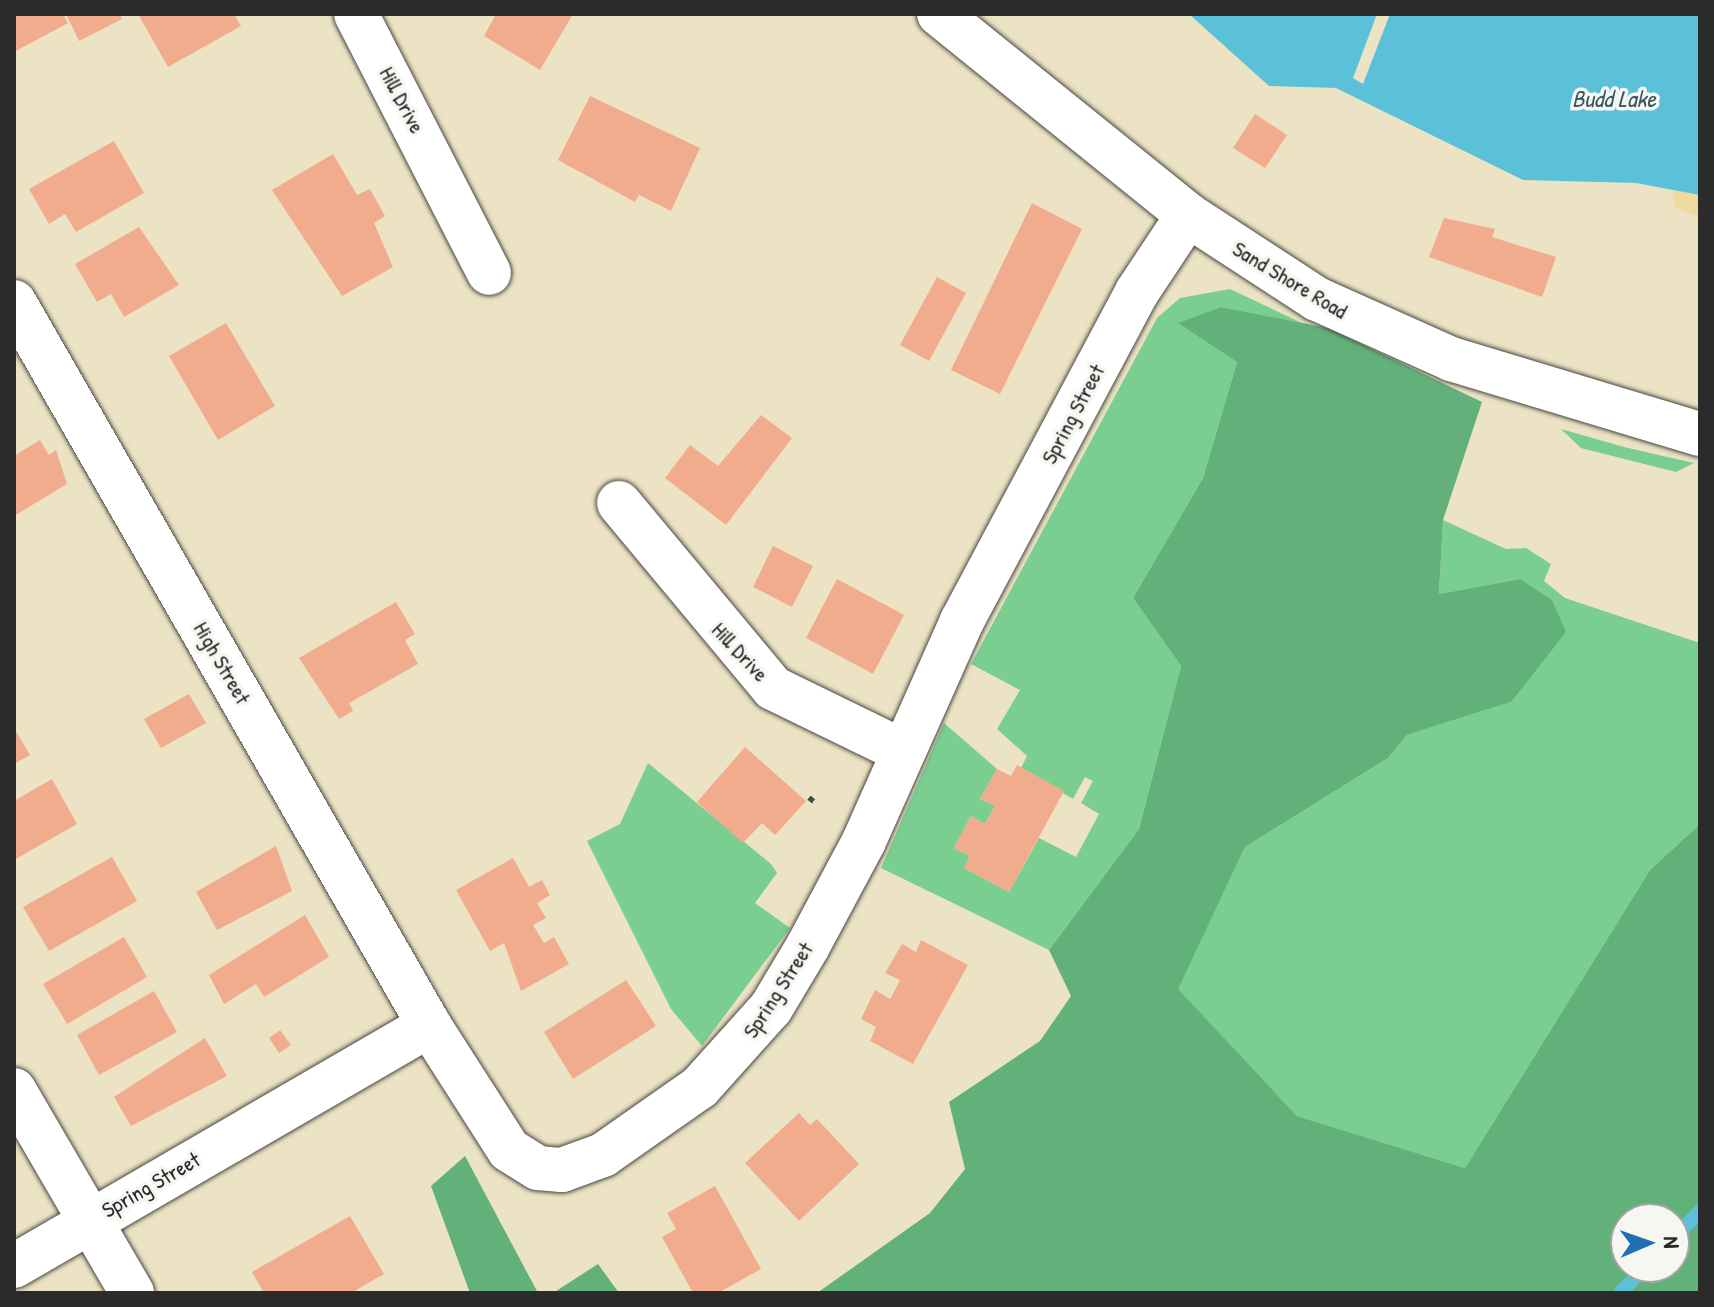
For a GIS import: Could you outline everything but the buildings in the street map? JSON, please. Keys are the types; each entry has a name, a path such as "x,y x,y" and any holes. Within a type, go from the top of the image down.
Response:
{"street":[{"name":"Hill Drive","path":"356,14 489,273"},
{"name":"Sand Shore Road","path":"939,14 1188,215 1252,261 1369,326 1540,390 1700,434"},
{"name":"Spring Street","path":"14,1266 429,1025 522,1162 562,1170 633,1138 700,1087 771,1008 864,841 902,751 1060,436 1188,215"},
{"name":"High Street","path":"14,302 429,1025"},
{"name":"Hill Drive","path":"619,503 773,688 902,751"},
{"path":"14,1090 132,1293"}],"path":[{"path":"809,797 816,803"}],"green space":[{"path":"1230,289 1302,323 1221,307 1179,323 1237,362 1203,478 1133,598 1181,666 1139,829 1049,950 881,868 944,723 997,769 980,799 995,806 985,824 971,816 954,848 970,856 964,868 1009,892 1039,838 1076,857 1099,814 1081,803 1093,781 1085,777 1073,799 1021,768 1027,756 997,729 1020,690 971,664 1157,318 1180,298"},
{"path":"1221,307 1328,328 1482,402 1443,520 1439,594 1520,579 1552,600 1566,632 1511,702 1407,735 1388,758 1245,847 1178,989 1297,1116 1465,1168 1650,870 1700,824 1700,1293 817,1293 930,1213 965,1169 949,1102 1040,1041 1071,996 1049,950 1139,829 1181,666 1133,598 1203,478 1237,362 1178,323"},
{"path":"1561,429 1694,463 1676,472 1581,448"},
{"path":"1443,520 1506,549 1526,548 1551,564 1544,581 1565,598 1700,643 1700,824 1650,870 1465,1168 1297,1116 1177,989 1245,847 1388,758 1407,735 1511,702 1520,579 1439,594"},
{"path":"648,763 771,864 777,873 755,903 790,928 702,1046 671,1009 587,841 620,824"},
{"path":"465,1156 538,1293 470,1293 431,1186"},
{"path":"598,1264 619,1293 553,1293"}],"sand":[{"path":"1672,190 1700,195 1700,217 1675,208"}],"water":[{"name":"Budd Lake","path":"1189,14 1700,14 1700,195 1636,183 1523,180 1336,88 1269,86"}],"pier":[{"path":"1377,14 1390,14 1363,84 1353,78"}],"waterway":[{"path":"1690,1221 1700,1211"},
{"path":"1620,1293 1630,1283"}]}
